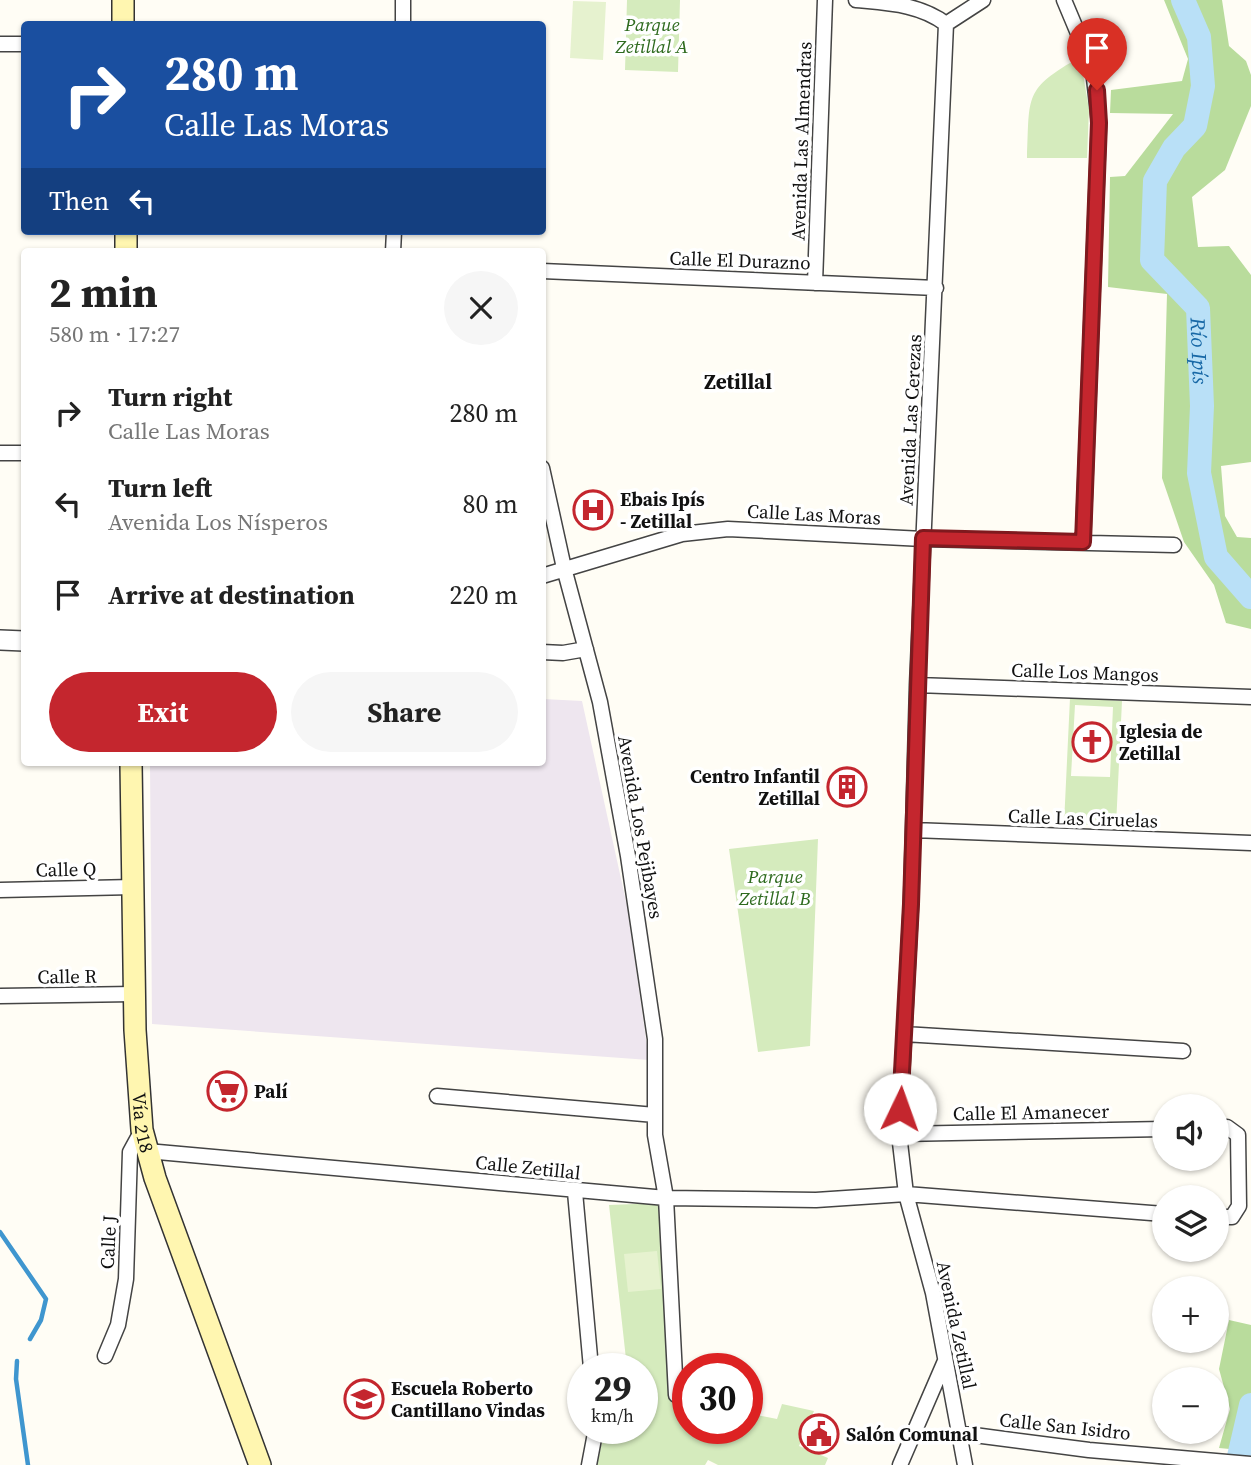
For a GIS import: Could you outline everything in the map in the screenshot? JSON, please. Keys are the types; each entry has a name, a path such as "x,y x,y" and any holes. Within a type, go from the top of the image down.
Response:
{"main road":[{"path":"123,0 123,21"},
{"name":"Vía 218","path":"131,766 134,994 144,1141 260,1465"}],"street":[{"path":"402,21 404,0"},
{"name":"Avenida Las Almendras","path":"816,282 825,0"},
{"path":"856,0 900,4 936,16 946,24 983,0"},
{"path":"1064,0 1093,69 1099,123 1083,542"},
{"name":"Avenida Las Cerezas","path":"905,1194 899,1134 946,24"},
{"path":"0,44 21,44"},
{"name":"Calle El Durazno","path":"546,271 936,288"},
{"path":"0,453 21,453"},
{"name":"Avenida Los Pejibayes","path":"546,486 564,568 600,702 632,882 655,1039 655,1135 666,1198 674,1353"},
{"name":"Calle Las Moras","path":"546,575 682,534 713,530 1174,545"},
{"path":"0,640 21,641"},
{"path":"546,652 563,653 586,649"},
{"name":"Calle Los Mangos","path":"917,685 1251,698"},
{"name":"Calle Las Ciruelas","path":"913,830 1251,843"},
{"name":"Calle Q","path":"0,890 133,887"},
{"name":"Calle R","path":"0,996 134,994"},
{"path":"904,1034 1183,1051"},
{"path":"437,1096 655,1115"},
{"path":"1229,1128 1238,1135 1239,1206 1232,1217 1229,1217"},
{"name":"Calle El Amanecer","path":"899,1134 1152,1129"},
{"name":"Calle Zetillal","path":"144,1141 575,1192 666,1198 842,1200 905,1194"},
{"name":"Calle J","path":"105,1356 118,1325 126,1279 130,1152 144,1141"},
{"path":"575,1192 590,1353"},
{"path":"905,1194 1152,1213"},
{"name":"Avenida Zetillal","path":"905,1194 933,1293 965,1465"},
{"path":"900,1465 946,1359"},
{"name":"Calle San Isidro","path":"959,1433 1088,1450 1251,1464"},
{"path":"589,1465 593,1444"}],"shaded area":[{"path":"546,699 582,701 627,906 649,1060 152,1024 150,766 546,766"}],"green space":[{"name":"Parque Zetillal A","path":"627,0 680,0 678,72 625,70"},
{"path":"1164,0 1222,0 1229,46 1246,61 1251,75 1251,106 1225,170 1192,197 1198,247 1229,246 1251,275 1251,462 1221,466 1225,516 1237,537 1251,538 1251,629 1226,623 1214,585 1184,542 1162,478 1167,294 1108,287 1110,177 1125,176 1173,114 1110,113 1111,90 1182,81 1188,59"},
{"path":"573,1 606,2 603,60 570,58"},
{"path":"1080,57 1089,109 1087,158 1027,158 1033,96 1048,78"},
{"path":"1070,698 1122,701 1116,826 1064,824","holes":["1075,705 1113,707 1110,777 1071,776"]},
{"name":"Parque Zetillal B","path":"818,839 810,1046 758,1052 729,849"},
{"path":"661,1203 672,1444 763,1444 763,1416 777,1419 782,1404 814,1411 799,1446 828,1458 825,1465 718,1465 708,1460 705,1465 597,1465 602,1444 658,1444 658,1353 625,1353 609,1205"},
{"path":"657,1251 661,1289 628,1292 624,1254"},
{"path":"1229,1320 1251,1325 1251,1451 1219,1448 1220,1444 1229,1444 1230,1409 1229,1367 1219,1367 1222,1353 1229,1353"}],"waterway":[{"name":"Río Ipís","path":"1183,0 1199,37 1203,86 1195,126 1174,148 1155,181 1152,260 1198,308 1202,406 1199,473 1216,557 1251,597"},
{"path":"0,1232 46,1299 41,1320 30,1339"},
{"path":"17,1361 16,1379 28,1465"},
{"name":"Río Ipís","path":"1237,1465 1251,1405"}],"place":[{"name":"Ebais Ipís - Zetillal","path":"593,510"},
{"name":"Iglesia de Zetillal","path":"1092,742"},
{"name":"Centro Infantil Zetillal","path":"847,787"},
{"name":"Palí","path":"227,1091"},
{"name":"Escuela Roberto Cantillano Vindas","path":"364,1399"},
{"name":"Salón Comunal","path":"819,1434"}],"district":[{"name":"Zetillal","path":"738,381"}],"route":[{"path":"900,1109 911,904 923,538 1083,542 1099,123 1097,90"}]}
